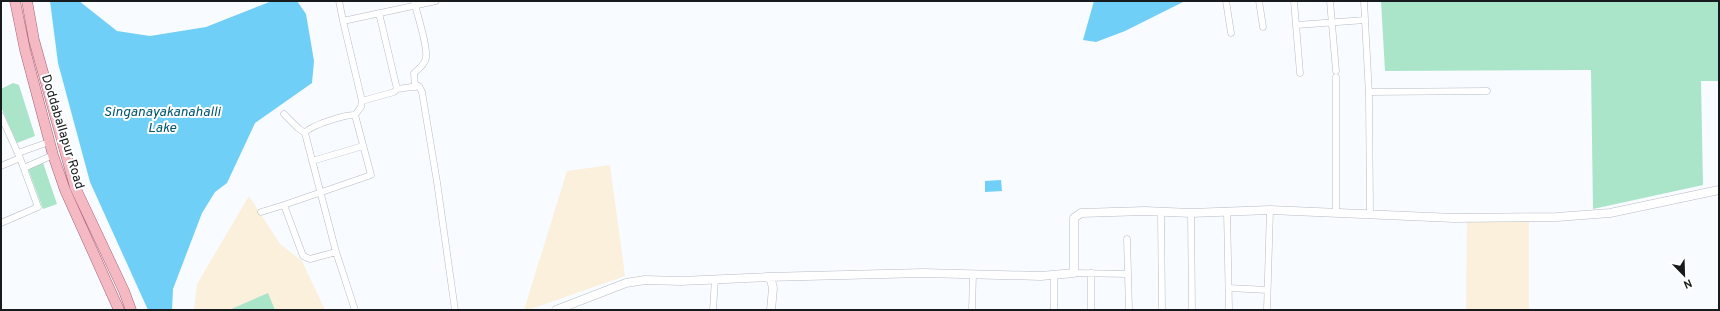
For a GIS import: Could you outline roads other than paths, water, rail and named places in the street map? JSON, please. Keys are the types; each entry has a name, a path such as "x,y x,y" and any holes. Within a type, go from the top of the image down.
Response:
{"main road":[{"name":"Doddaballapur Road","path":"15,1 22,37 53,155 65,190 119,310"},
{"name":"Doddaballapur Road","path":"27,1 34,40 75,187 131,310"}],"street":[{"path":"339,1 362,101 361,107 355,115"},
{"path":"343,21 415,4 436,1"},
{"path":"1226,1 1231,34"},
{"path":"1259,1 1263,27"},
{"path":"1294,1 1300,72"},
{"path":"1330,1 1336,74 1336,213"},
{"path":"1364,1 1369,92 1370,214"},
{"path":"415,4 426,59 421,67 414,73 415,87"},
{"path":"379,13 397,89"},
{"path":"1296,26 1366,20"},
{"path":"362,101 394,92 397,89 418,86 422,92 437,182 455,310"},
{"path":"1369,92 1487,91"},
{"path":"284,114 305,133 336,252 355,310"},
{"path":"305,133 306,130 317,126 349,115 355,115"},
{"path":"261,212 371,175 355,115"},
{"path":"1,116 24,168 38,207 1,223"},
{"path":"1,166 49,142"},
{"path":"312,161 363,146"},
{"path":"24,168 53,155"},
{"path":"1074,273 1074,218 1081,213 1192,213 1270,210 1454,218 1557,217 1610,213 1719,190"},
{"path":"284,205 303,256 310,259 336,252"},
{"path":"1268,310 1267,290 1270,210"},
{"path":"1227,211 1229,310"},
{"path":"1161,212 1162,310"},
{"path":"1192,213 1192,310"},
{"path":"1127,239 1129,310"},
{"path":"556,310 608,288 645,280 923,273 1041,276 1074,273 1128,274"},
{"path":"1091,273 1091,310"},
{"path":"972,310 973,274"},
{"path":"1054,275 1054,310"},
{"path":"766,277 771,280 773,288 771,310"},
{"path":"713,310 715,279"},
{"path":"1229,288 1267,290"}],"water":[{"name":"Singanayakanahalli Lake","path":"50,1 79,1 117,31 150,36 206,27 272,1 297,1 306,14 314,61 312,83 255,123 227,183 215,192 202,213 173,289 172,310 148,310 90,182 58,63"},
{"path":"1094,1 1185,1 1125,31 1096,42 1083,40"},
{"path":"1001,180 1002,191 985,192 985,181"}]}
